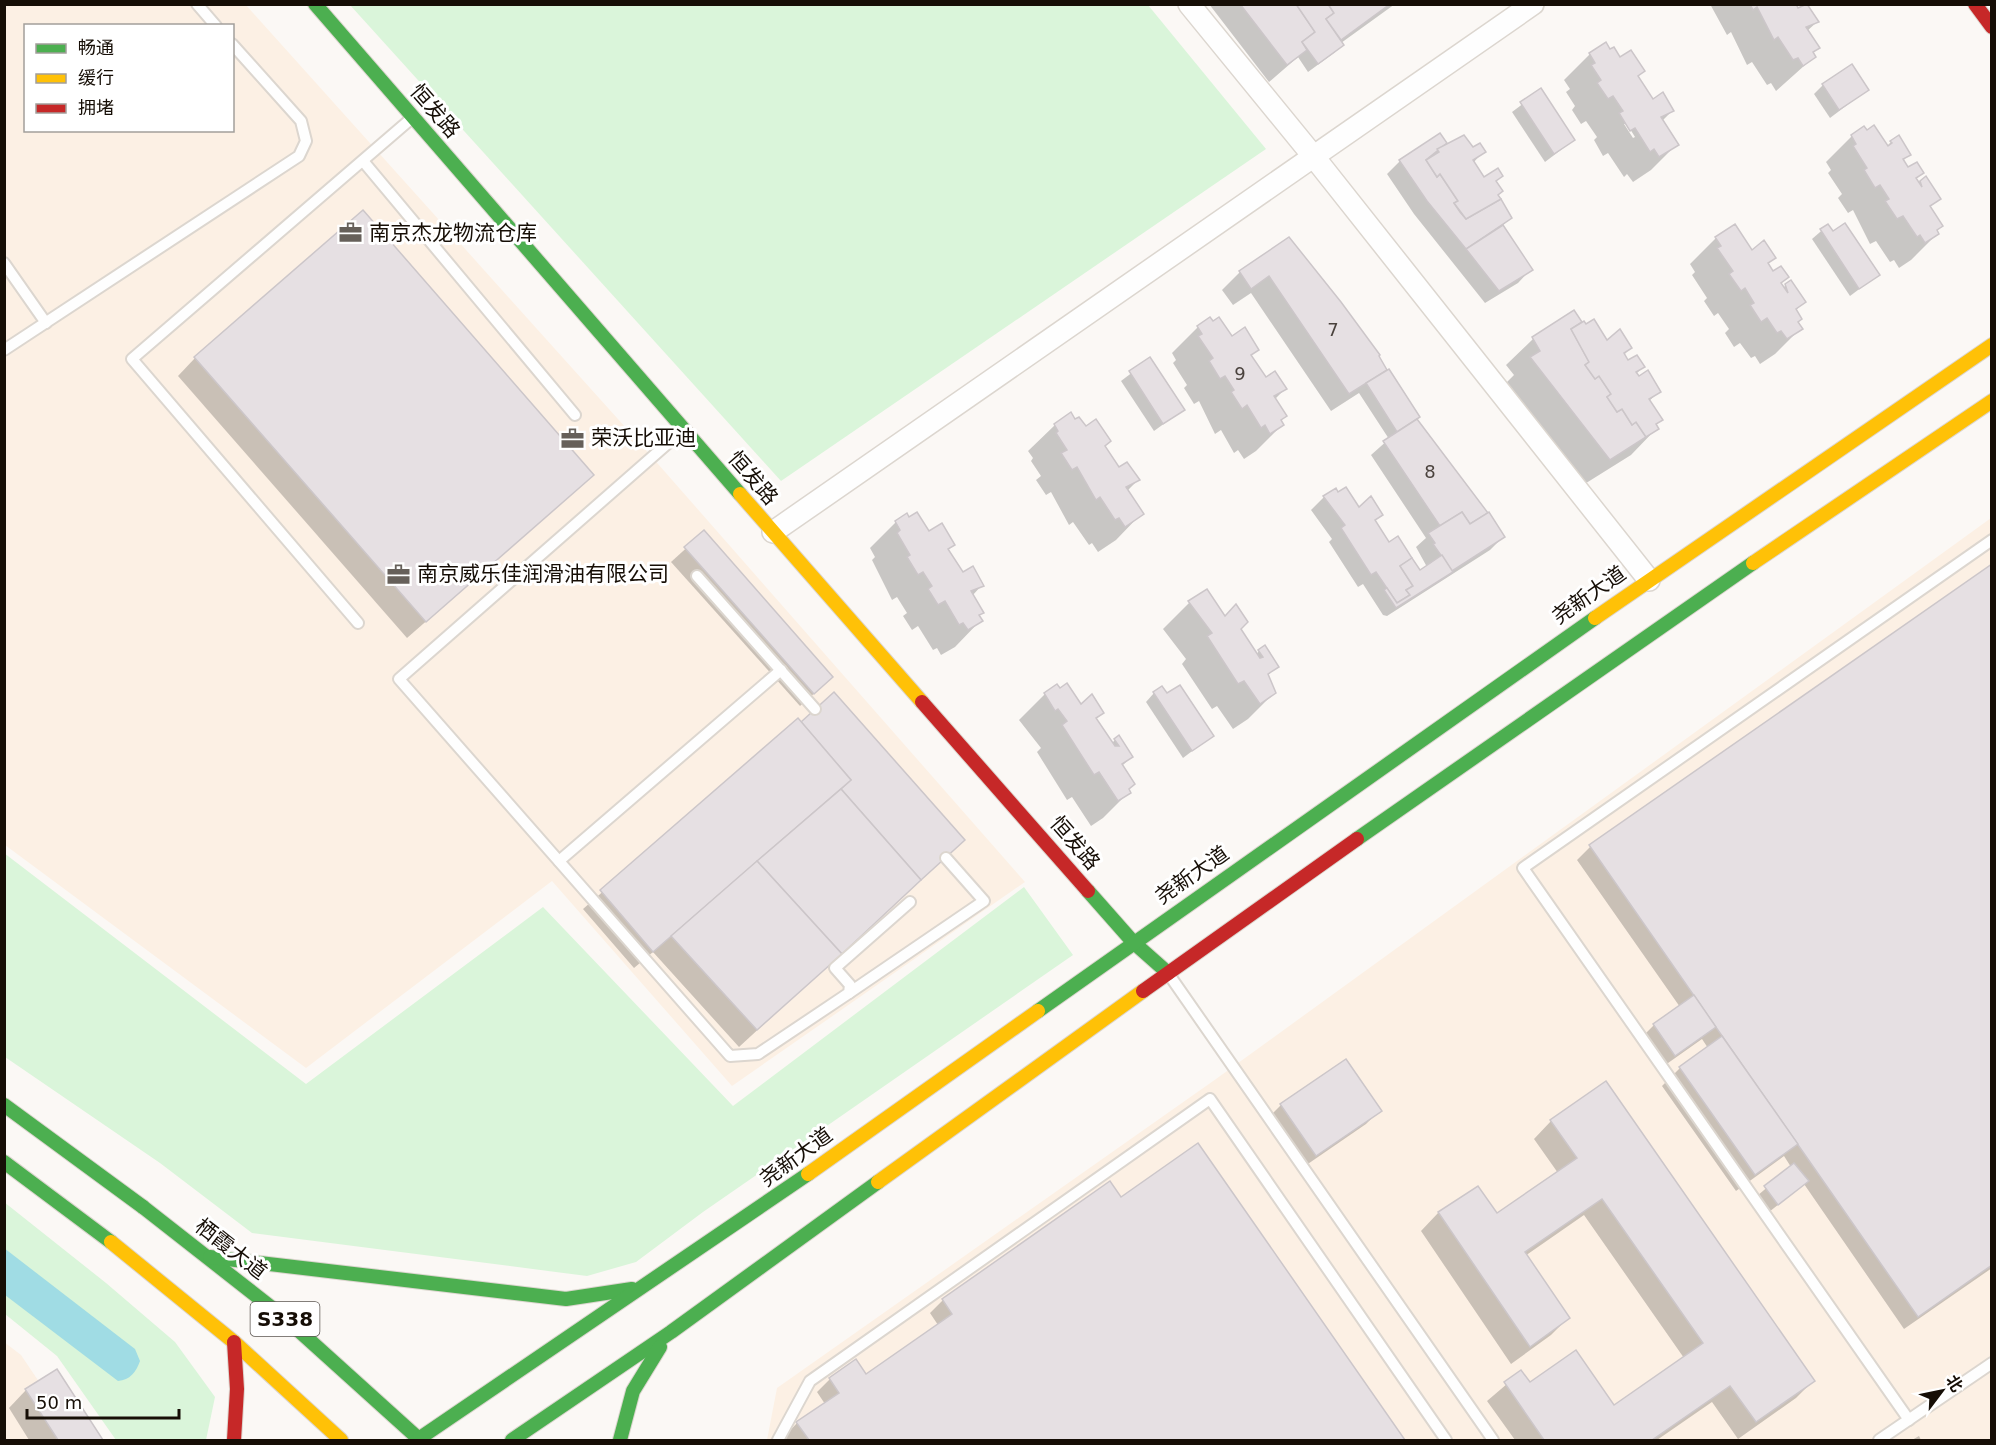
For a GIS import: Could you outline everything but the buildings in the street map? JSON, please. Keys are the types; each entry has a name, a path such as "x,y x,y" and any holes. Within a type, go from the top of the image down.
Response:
{"main road":[{"name":"恒发路","path":"315,4 683,430 1133,942 1168,973"},
{"path":"1975,4 1992,27"},
{"name":"尧新大道","path":"418,1440 757,1210 1648,580 1912,402 1992,345"},
{"path":"512,1440 671,1332 1168,973 1676,615 1992,400"},
{"name":"栖霞大道","path":"4,1105 210,1257 341,1366 418,1440"},
{"name":"S338","path":"4,1162 111,1242 234,1342 341,1440"},
{"path":"210,1257 566,1299 640,1288"},
{"path":"620,1440 626,1404 639,1375 671,1332"},
{"path":"234,1342 237,1389 234,1440"}],"street":[{"path":"1189,4 1314,157 1648,580"},
{"path":"773,532 1533,4"}],"lane":[{"path":"198,4 214,24"},
{"path":"4,350 299,156 306,141 301,121 234,46"},
{"path":"358,622 132,359 413,118"},
{"path":"363,161 575,415"},
{"path":"4,263 46,323"},
{"path":"683,430 399,679 730,1056 758,1054 984,901 946,858"},
{"path":"1909,1420 1523,868 1992,540"},
{"path":"697,576 815,709"},
{"path":"559,861 781,670"},
{"path":"849,993 850,985 835,968 910,902"},
{"path":"1168,973 1493,1440"},
{"path":"778,1440 810,1381 1210,1099 1446,1440"},
{"path":"1879,1440 1992,1363"}],"shaded area":[{"path":"245,4 644,448 1025,882 732,1086 552,881 306,1068 5,845 5,5"},
{"path":"1991,518 1991,1440 767,1440 777,1388 1216,1079"},
{"path":"4,1342 21,1355 78,1440 5,1440"}],"green space":[{"path":"350,5 1148,5 1266,149 781,481"},
{"path":"4,853 306,1084 543,907 733,1106 1024,887 1073,955 703,1212 636,1262 587,1276 252,1233 160,1163 5,1057"},
{"path":"4,1202 106,1283 175,1342 215,1397 206,1440 116,1440 57,1356 5,1314"}],"water":[{"path":"4,1248 135,1349 140,1361 132,1375 118,1381 5,1295"}],"traffic: fast":[{"path":"315,4 740,494"},
{"path":"1357,839 1753,563"},
{"path":"1038,1011 1595,618"},
{"path":"1088,891 1133,942 1168,973"},
{"path":"4,1105 143,1207"},
{"path":"4,1162 111,1242"},
{"path":"417,1440 808,1174"},
{"path":"512,1440 671,1332 878,1182"},
{"path":"143,1207 286,1319 420,1440"},
{"path":"210,1257 566,1299 632,1289"},
{"path":"620,1440 633,1391 660,1347"}],"traffic: slow":[{"path":"1595,618 1992,345"},
{"path":"1753,563 1992,401"},
{"path":"740,494 922,702"},
{"path":"878,1182 1143,991"},
{"path":"808,1174 1038,1011"},
{"path":"111,1242 234,1342 341,1440"}],"traffic: jam":[{"path":"1975,4 1992,27"},
{"path":"922,702 1088,891"},
{"path":"1143,991 1357,839"},
{"path":"234,1342 237,1389 234,1440"}],"place":[{"name":"南京杰龙物流仓库","path":"351,233"},
{"name":"荣沃比亚迪","path":"573,438"},
{"name":"南京威乐佳润滑油有限公司","path":"399,574"}]}
